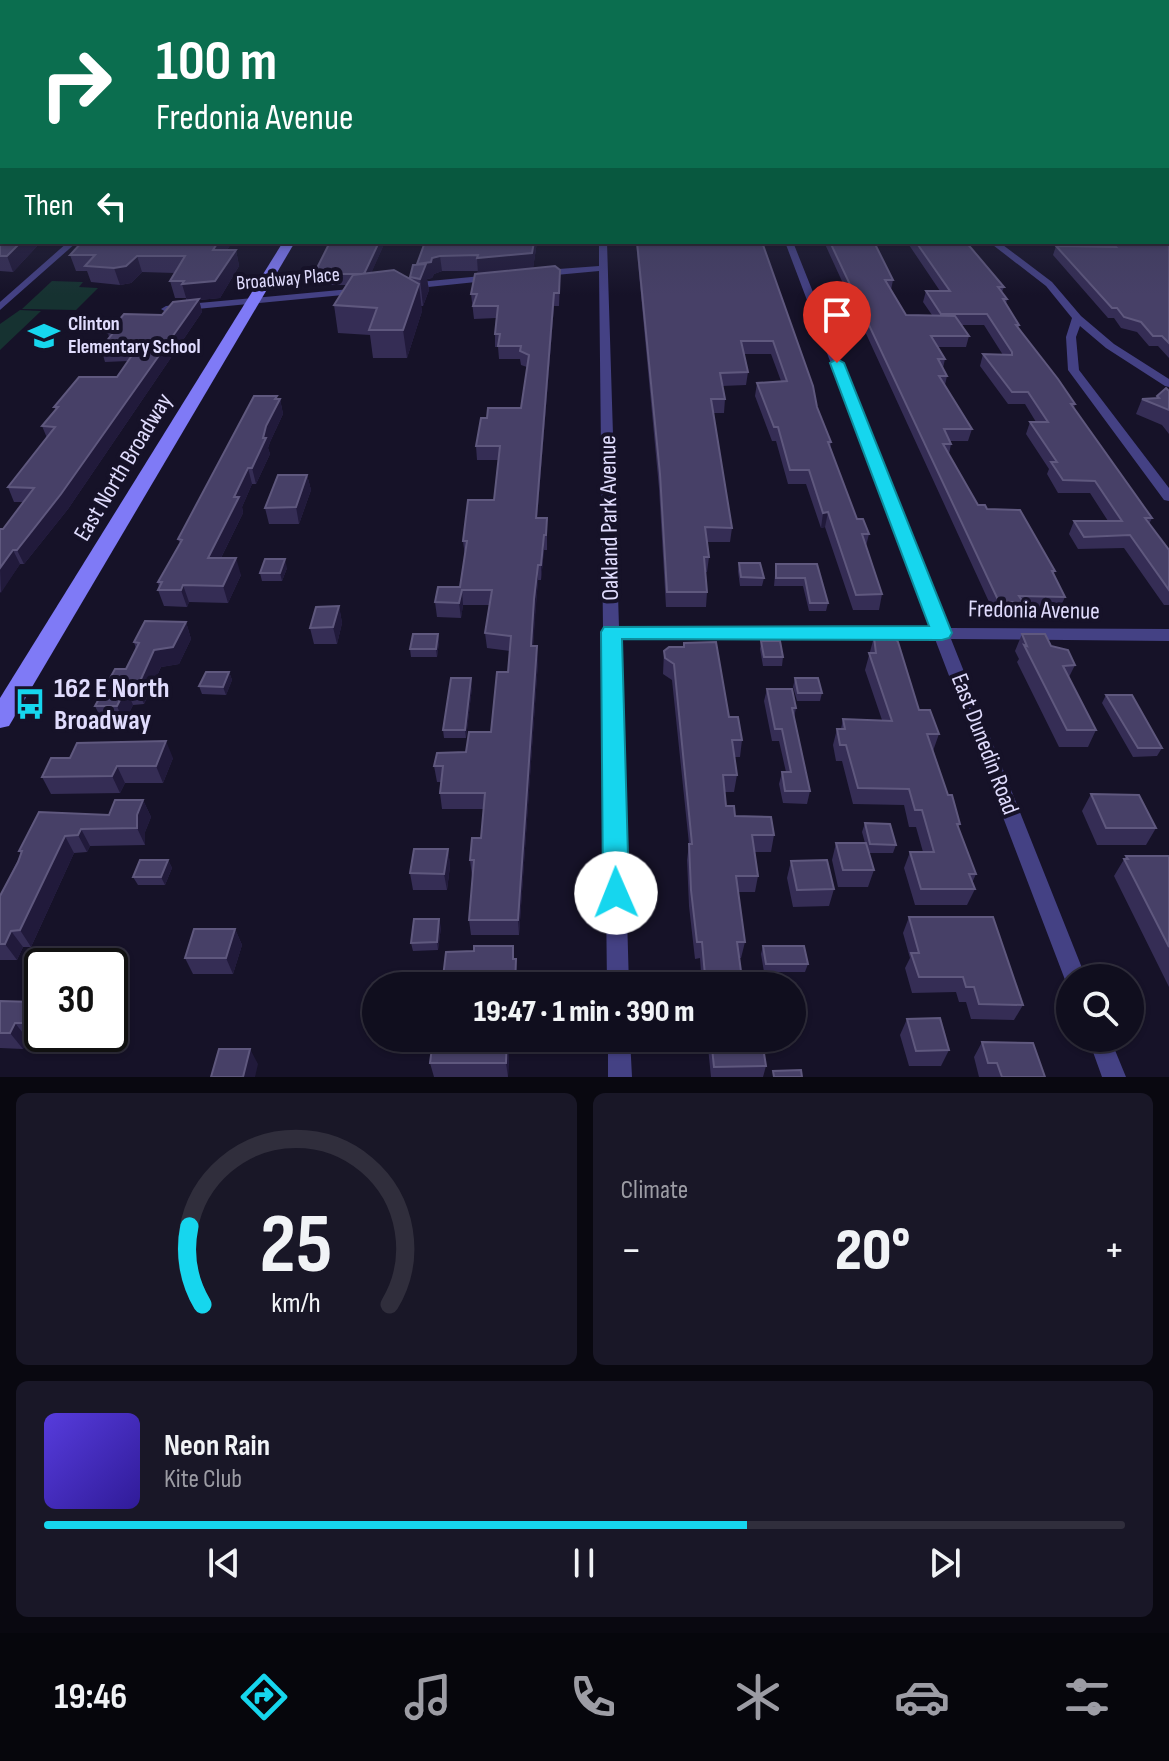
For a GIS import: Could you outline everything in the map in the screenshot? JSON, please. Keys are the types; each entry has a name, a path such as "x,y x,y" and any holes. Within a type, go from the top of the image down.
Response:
{"main road":[{"name":"East North Broadway","path":"0,719 288,244"}],"street":[{"path":"0,307 71,244"},
{"name":"Oakland Park Avenue","path":"603,244 618,972"},
{"name":"East Dunedin Road","path":"790,244 1070,964"},
{"path":"996,244 1049,284 1077,318 1110,346 1169,384"},
{"path":"528,275 604,268"},
{"path":"391,288 498,278"},
{"name":"Broadway Place","path":"166,309 376,289"},
{"path":"1077,318 1071,337 1074,370 1169,497"},
{"name":"Fredonia Avenue","path":"611,632 1169,635"},
{"path":"619,1052 620,1077"},
{"path":"1104,1052 1114,1077"}],"green space":[{"path":"52,281 83,282 79,287 98,288 76,310 22,309"},
{"path":"20,310 41,311 0,350 0,324"}],"building":[{"path":"0,244 19,244 7,256 0,256"},
{"path":"80,244 217,244 213,250 236,250 215,281 182,284 184,281 170,281 185,256 137,256 126,266 114,268 85,266 95,255 70,255"},
{"path":"329,244 378,244 364,274 314,274"},
{"path":"424,244 534,244 532,253 477,258 478,255 440,256 432,258 431,262 417,264"},
{"path":"637,244 763,244 813,386 817,407 831,442 828,442 857,519 863,519 869,534 862,534 882,594 856,595 828,512 823,513 809,470 790,470 778,427 774,427 757,383 787,381 773,341 741,341 748,372 720,373 725,399 711,399 732,528 705,527 709,557 704,557 707,592 667,592 660,474"},
{"path":"831,244 875,244 893,280 885,280 906,315 955,316 969,336 931,336 945,359 938,359 947,376 939,376 972,429 944,429 951,444 943,444 978,505 985,505 987,509 1020,510 1055,571 1052,571 1065,597 1019,596 1023,602 999,602"},
{"path":"917,244 968,244 1004,287 998,287 1019,325 1016,325 1058,379 1075,404 1071,404 1152,518 1145,518 1169,550 1169,590 1130,535 1084,537 1074,521 1122,521 1095,481 1063,480 1051,462 1057,462 1030,422 1048,422 1028,392 1012,392 983,354 1012,355 987,314 941,314 926,291 950,291"},
{"path":"1113,244 1169,244 1169,343 1162,336 1153,336 1141,322 1124,317 1117,308 1112,308 1056,246 1116,247"},
{"path":"426,264 420,279 410,277 413,265"},
{"path":"555,266 560,270 559,293 554,293 536,518 547,518 534,599 531,646 537,646 518,920 469,920 474,860 470,860 472,838 481,838 485,793 440,793 443,766 434,766 437,753 466,752 469,732 491,732 497,672 508,672 511,636 485,633 492,590 462,590 459,603 435,602 438,587 460,587 467,541 463,541 468,500 494,500 500,446 476,446 481,418 487,418 488,408 521,408 529,355 520,351 521,346 498,346 500,334 495,334 498,306 473,306 477,294 471,294 475,274"},
{"path":"394,270 419,284 403,330 369,330 377,308 334,305 353,275"},
{"path":"199,299 61,494 0,568 0,529 34,488 8,487 55,427 42,426 79,377 117,377 137,348 101,348 113,333 108,333 124,314 162,315 173,302"},
{"path":"1166,388 1169,391 1169,410 1142,399 1159,398 1157,396"},
{"path":"254,396 277,396 275,399 280,399 266,426 263,438 266,438 252,468 248,468 234,497 239,497 208,558 236,558 223,586 183,585 181,590 158,590 162,582 158,582 182,540 178,539"},
{"path":"278,475 307,475 296,507 265,508"},
{"path":"265,559 285,559 280,573 260,573"},
{"path":"739,563 760,563 764,578 741,577"},
{"path":"776,564 817,564 828,603 810,603 805,578 776,578"},
{"path":"339,606 333,627 310,628 316,607"},
{"path":"145,621 186,622 173,647 154,650 137,688 126,688 117,706 95,706 115,669 126,669 139,643 134,642"},
{"path":"413,634 438,634 436,649 410,649"},
{"path":"1022,634 1045,634 1051,646 1068,650 1075,665 1063,666 1096,730 1067,730 1024,645 1027,646"},
{"path":"874,637 894,637 898,642 919,710 930,710 939,734 927,734 948,795 952,795 960,824 957,824 976,874 969,874 975,889 921,889 910,852 934,852 922,810 915,810 909,789 858,788 846,745 840,745 837,729 845,729 843,719 892,721 869,653 876,653"},
{"path":"761,641 780,641 783,657 764,657"},
{"path":"716,642 729,717 738,717 742,740 732,740 737,775 723,775 726,806 734,806 735,816 771,817 774,835 752,835 758,876 736,876 745,942 737,942 741,972 705,972 702,942 697,942 691,890 689,844 692,844 674,664 665,658 664,651 669,647 684,647 684,643"},
{"path":"206,672 229,672 223,687 199,686"},
{"path":"451,678 471,678 465,730 443,730"},
{"path":"795,678 818,678 822,693 798,693"},
{"path":"767,689 792,689 796,708 792,708 810,791 785,791 782,772 791,772 782,729 775,729"},
{"path":"1106,695 1132,695 1162,748 1138,748"},
{"path":"166,741 156,766 117,766 112,776 42,777 51,758 70,758 77,743"},
{"path":"1091,794 1139,795 1156,828 1106,828"},
{"path":"115,800 143,800 137,815 137,828 81,829 78,835 65,836 20,930 11,931 5,944 0,944 0,896 39,812 109,815"},
{"path":"865,823 890,824 896,845 870,844"},
{"path":"836,843 866,843 874,870 843,870"},
{"path":"414,849 448,849 444,874 410,873"},
{"path":"1126,856 1169,856 1169,947 1124,859 1128,859"},
{"path":"140,860 168,860 161,877 133,877"},
{"path":"827,860 834,889 797,890 791,861"},
{"path":"909,917 993,917 1023,1005 979,1004 974,987 966,987 963,977 919,977 911,953 919,953"},
{"path":"414,919 439,919 437,942 411,943"},
{"path":"194,929 235,929 226,958 185,958"},
{"path":"474,946 513,946 516,972 444,972 446,952 474,951"},
{"path":"763,946 804,946 808,964 766,964"},
{"path":"0,1001 24,1002 24,1023 15,1023 10,1033 0,1033"},
{"path":"940,1018 949,1050 916,1051 907,1019"},
{"path":"982,1042 1033,1043 1045,1077 1002,1077 997,1063 988,1063"},
{"path":"219,1049 250,1049 243,1077 211,1077"},
{"path":"431,1052 506,1052 506,1063 430,1063"},
{"path":"712,1052 764,1052 766,1066 714,1067"},
{"path":"801,1070 802,1077 774,1077 773,1071"}],"place":[{"name":"Clinton Elementary School","path":"44,336"},
{"name":"162 E North Broadway","path":"30,704"}],"route":[{"path":"616,893 611,632 942,633 837,363"}]}
